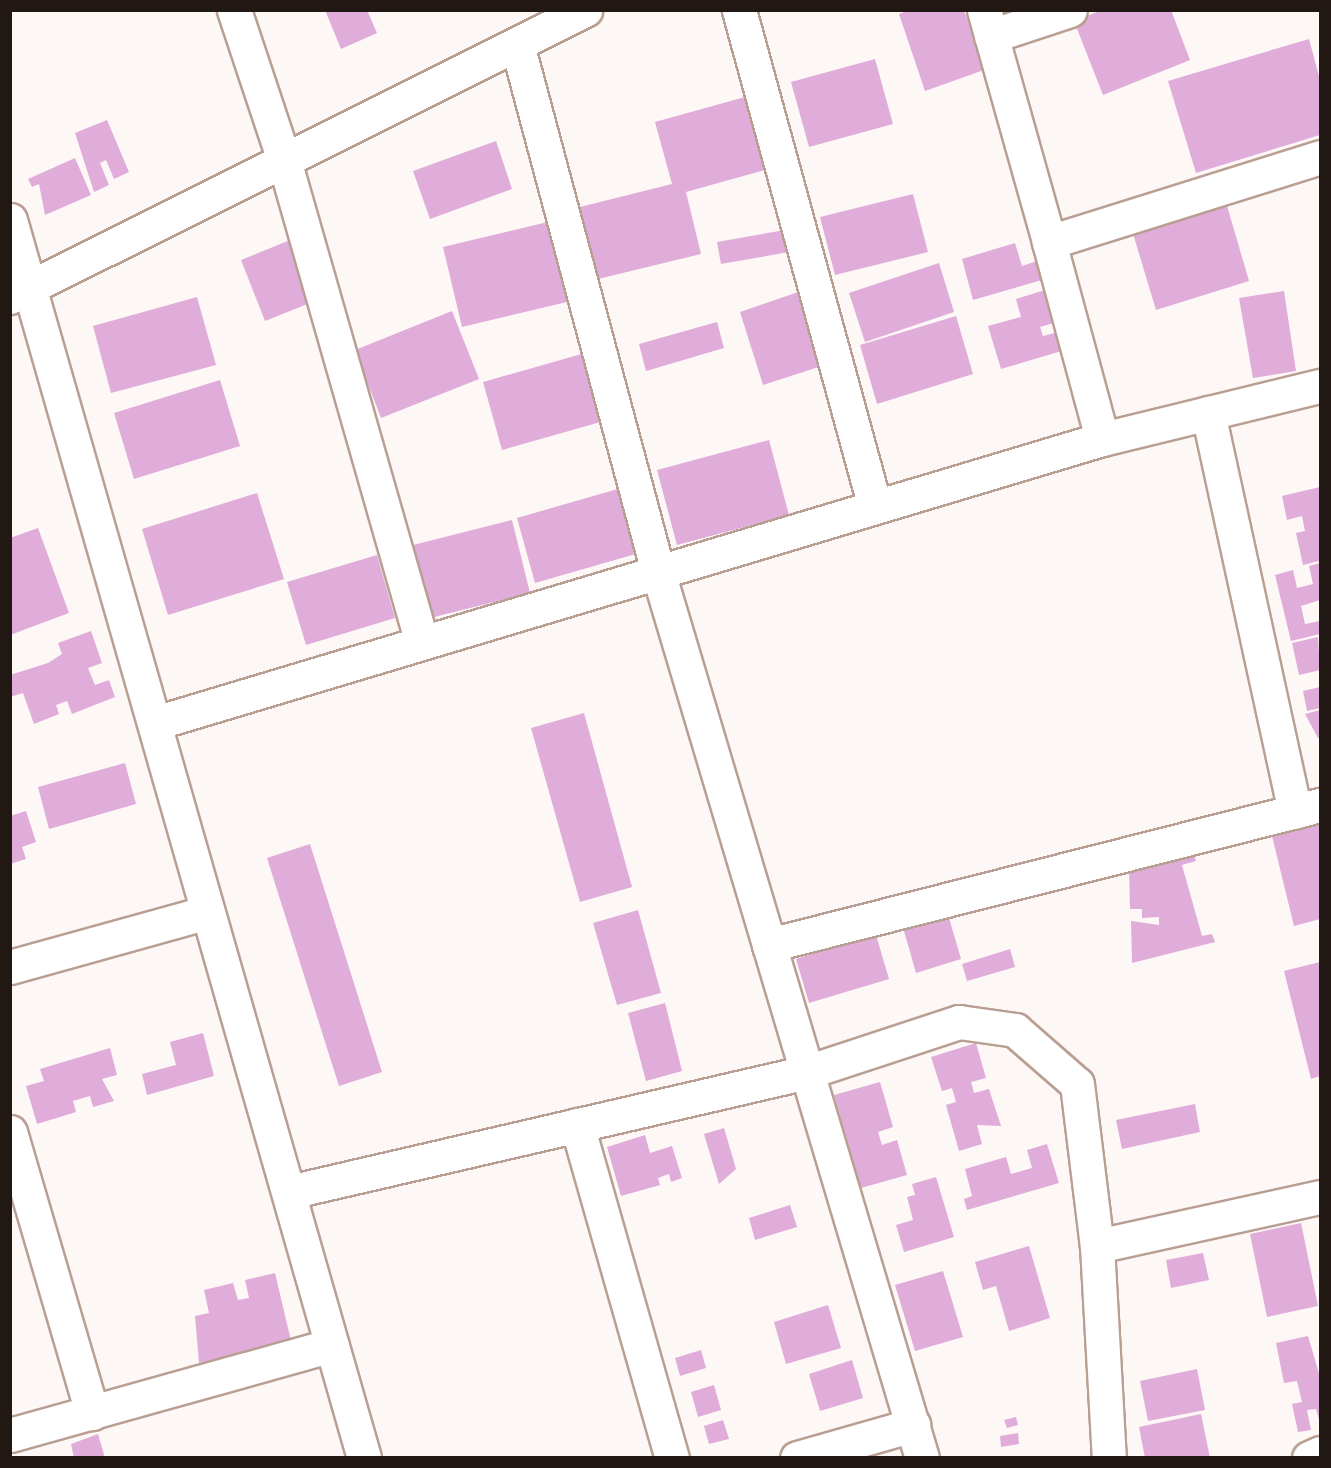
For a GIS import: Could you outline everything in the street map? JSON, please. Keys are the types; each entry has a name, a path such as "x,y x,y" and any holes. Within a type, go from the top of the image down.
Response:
{"street":[{"path":"234,10 284,160 422,643"},
{"path":"20,292 585,10"},
{"path":"739,10 875,507"},
{"path":"1070,10 987,23 1102,440"},
{"path":"517,44 658,572 922,1458"},
{"path":"1049,242 1320,157"},
{"path":"10,220 20,292 154,723 364,1458"},
{"path":"154,723 1102,440 1320,386"},
{"path":"769,945 1308,809 1208,413"},
{"path":"10,968 208,912"},
{"path":"289,1192 807,1072 959,1022 1015,1030 1077,1084 1097,1246 1109,1458"},
{"path":"577,1125 672,1458"},
{"path":"10,1132 92,1413"},
{"path":"1097,1246 1320,1197"},
{"path":"10,1436 332,1345"},
{"path":"797,1458 912,1425"},
{"path":"1309,1458 1320,1453"}],"building":[{"path":"325,10 367,10 377,33 341,49"},
{"path":"910,10 964,10 984,70 925,91 899,14"},
{"path":"1102,10 1171,10 1190,60 1103,95 1074,21"},
{"path":"1309,39 1320,80 1320,135 1196,173 1168,81"},
{"path":"875,59 893,124 809,147 791,82"},
{"path":"745,97 765,170 686,192 701,254 594,280 576,208 672,184 655,122"},
{"path":"107,120 129,172 114,179 106,160 100,163 109,185 94,192 75,133"},
{"path":"496,141 512,189 430,219 413,171"},
{"path":"75,158 91,195 45,215 39,184 32,187 28,179"},
{"path":"913,194 928,252 835,275 820,217"},
{"path":"1225,199 1249,281 1156,310 1131,227"},
{"path":"552,221 571,301 462,327 443,247"},
{"path":"785,230 789,252 721,264 717,242"},
{"path":"295,238 320,299 265,321 241,260"},
{"path":"1015,243 1022,266 1037,261 1042,280 973,300 962,259"},
{"path":"939,263 954,312 865,342 849,293"},
{"path":"1058,286 1067,319 1040,327 1043,336 1070,329 1075,347 1001,369 988,326 1021,317 1016,299"},
{"path":"804,290 828,364 763,385 740,312"},
{"path":"1284,291 1296,371 1253,378 1239,298"},
{"path":"197,297 216,365 111,393 93,326"},
{"path":"452,311 479,379 381,418 355,350"},
{"path":"956,316 973,374 877,404 860,345"},
{"path":"717,322 724,348 646,371 639,344"},
{"path":"592,351 611,419 502,450 483,382"},
{"path":"220,380 240,446 134,479 114,413"},
{"path":"769,440 789,515 677,545 657,470"},
{"path":"628,486 646,551 535,583 517,518"},
{"path":"1320,487 1319,561 1303,565 1296,533 1305,531 1302,516 1287,520 1282,496"},
{"path":"257,493 284,579 168,615 142,529"},
{"path":"512,520 530,593 430,618 413,545"},
{"path":"38,528 69,613 10,635 10,538"},
{"path":"377,555 395,618 306,645 287,582"},
{"path":"1320,563 1320,600 1301,606 1305,624 1320,621 1320,634 1291,641 1275,575 1293,570 1297,588 1313,584 1309,566"},
{"path":"91,631 102,663 88,668 95,685 109,680 115,697 72,714 67,701 56,705 59,714 34,724 23,693 10,697 10,675 48,663 62,654 58,643"},
{"path":"1318,637 1320,670 1299,675 1292,643"},
{"path":"1320,687 1320,708 1307,711 1303,691"},
{"path":"1320,710 1320,737 1318,738 1305,714"},
{"path":"584,713 632,887 580,902 531,728"},
{"path":"125,763 136,804 49,829 38,787"},
{"path":"26,811 36,842 22,847 26,859 10,864 10,816"},
{"path":"1320,824 1320,919 1294,926 1272,836"},
{"path":"310,844 382,1072 339,1086 267,858"},
{"path":"1193,853 1196,861 1182,865 1202,936 1212,934 1215,942 1132,963 1131,921 1159,925 1159,917 1142,918 1142,909 1130,909 1129,865"},
{"path":"638,910 661,993 617,1005 593,923"},
{"path":"947,911 961,959 916,973 902,924"},
{"path":"876,935 889,979 809,1003 796,959"},
{"path":"1010,949 1015,967 967,981 962,964"},
{"path":"1320,962 1320,1076 1311,1079 1284,971"},
{"path":"665,1003 682,1071 646,1081 628,1013"},
{"path":"203,1033 214,1076 147,1095 142,1074 176,1065 170,1042"},
{"path":"976,1043 986,1078 971,1082 974,1093 989,1089 1001,1126 977,1125 982,1144 959,1151 946,1105 956,1102 952,1088 942,1091 931,1057"},
{"path":"110,1048 117,1075 102,1079 114,1101 93,1107 90,1096 73,1101 76,1112 37,1124 26,1086 44,1081 40,1069"},
{"path":"880,1082 893,1127 878,1132 882,1145 897,1140 907,1175 861,1188 834,1095"},
{"path":"1195,1104 1200,1132 1122,1149 1116,1120"},
{"path":"724,1128 736,1169 719,1184 704,1134"},
{"path":"645,1135 650,1153 672,1146 682,1178 671,1182 669,1174 658,1178 660,1185 621,1196 607,1147"},
{"path":"1047,1144 1059,1183 967,1210 964,1199 972,1196 965,1169 1006,1157 1011,1174 1032,1168 1027,1150"},
{"path":"936,1177 954,1237 904,1252 896,1225 913,1220 907,1197 915,1195 912,1184"},
{"path":"790,1205 797,1227 755,1240 749,1218"},
{"path":"1301,1223 1318,1306 1267,1317 1250,1234"},
{"path":"1029,1246 1050,1318 1009,1331 996,1286 983,1290 975,1262"},
{"path":"1203,1253 1209,1280 1171,1288 1166,1260"},
{"path":"943,1271 963,1337 915,1351 895,1285"},
{"path":"275,1273 292,1345 199,1363 195,1316 209,1313 204,1290 233,1283 238,1300 249,1298 245,1280"},
{"path":"828,1305 841,1348 786,1364 774,1322"},
{"path":"1308,1336 1320,1377 1320,1423 1316,1409 1307,1410 1311,1430 1298,1432 1292,1404 1302,1402 1297,1381 1284,1383 1276,1343"},
{"path":"701,1350 706,1368 680,1376 675,1358"},
{"path":"852,1360 863,1398 820,1411 809,1374"},
{"path":"1197,1369 1205,1410 1148,1421 1140,1381"},
{"path":"714,1385 721,1410 698,1417 691,1392"},
{"path":"1201,1414 1210,1458 1145,1458 1139,1427"},
{"path":"1016,1417 1018,1425 1007,1428 1004,1420"},
{"path":"723,1420 729,1439 709,1444 704,1426"},
{"path":"1018,1433 1019,1444 1001,1447 1000,1436"},
{"path":"98,1434 105,1458 74,1458 71,1444"}]}
